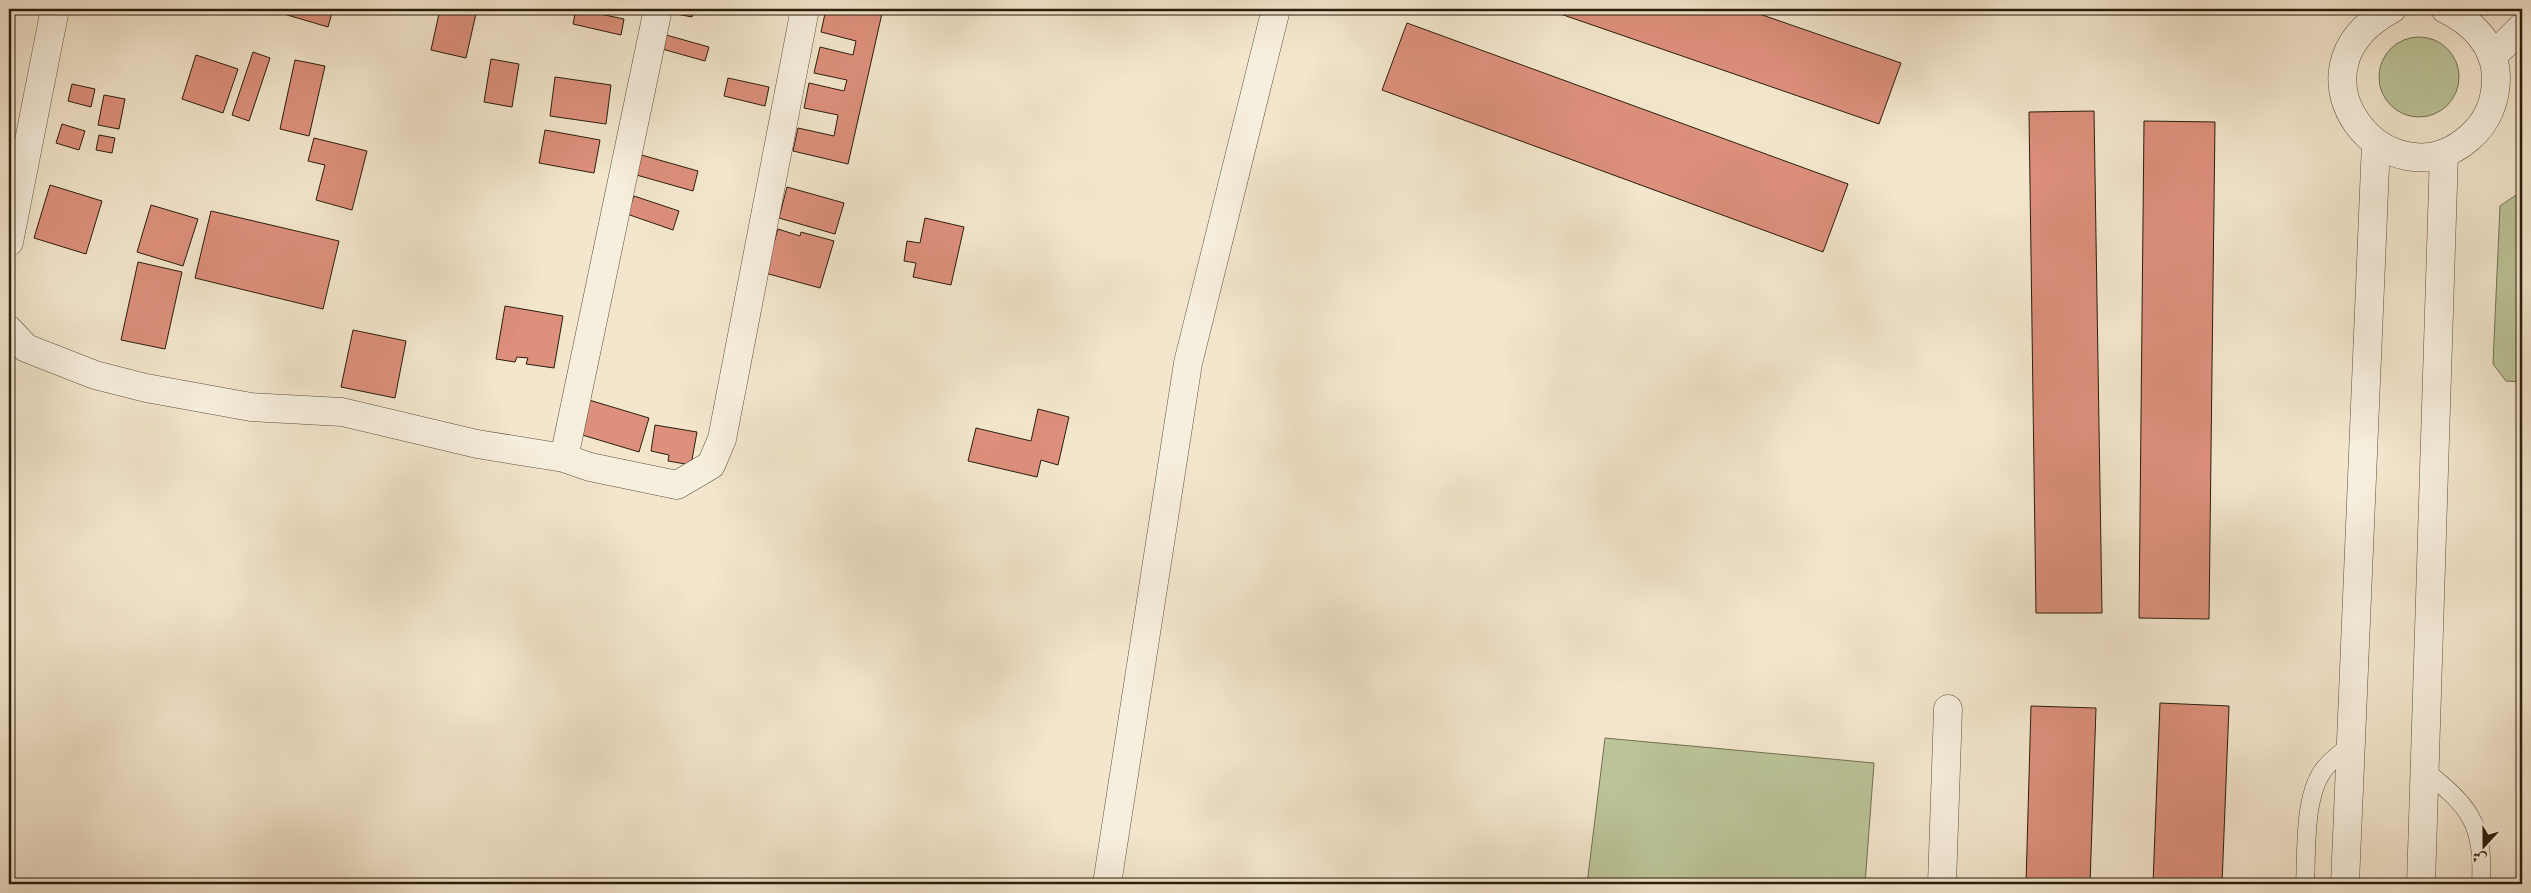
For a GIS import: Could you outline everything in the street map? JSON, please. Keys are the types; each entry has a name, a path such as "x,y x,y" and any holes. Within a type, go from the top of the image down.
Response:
{"street":[{"path":"9,242 55,9"},
{"path":"564,458 658,9"},
{"path":"9,330 26,348 95,375 146,388 251,407 342,412 477,444 564,458 590,467 677,485 711,465 722,439 805,9"},
{"path":"1107,884 1188,363 1276,9"},
{"path":"2392,9 2373,19 2356,36 2346,58 2342,82 2347,106 2358,127 2376,143 2397,154 2421,157 2444,153 2462,144 2477,131 2488,114 2495,95 2496,76 2492,57 2481,35 2464,18 2445,9"},
{"path":"2492,57 2522,27"},
{"path":"2345,884 2376,143"},
{"path":"2421,884 2444,153"},
{"path":"1942,884 1948,709"}],"lane":[{"path":"2305,884 2309,809 2314,786 2324,769 2351,745"},
{"path":"2424,770 2450,791 2462,804 2478,830 2483,854 2481,884"}],"green space":[{"path":"2419,37 2434,40 2447,49 2456,62 2459,77 2456,92 2447,105 2434,114 2419,117 2404,114 2391,105 2382,92 2379,77 2382,62 2391,49 2404,40"},
{"path":"2522,191 2522,382 2506,381 2493,364 2500,206"},
{"path":"1605,738 1874,763 1865,884 1587,884"}],"building":[{"path":"267,9 333,9 328,27"},
{"path":"440,9 477,9 466,58 431,50"},
{"path":"576,9 624,19 621,35 573,24"},
{"path":"666,9 694,9 692,17 666,12"},
{"path":"826,9 883,9 848,164 793,151 798,128 834,136 838,115 804,108 809,83 844,91 847,80 814,73 820,47 853,55 856,41 821,32"},
{"path":"1546,9 1745,9 1901,63 1879,124"},
{"path":"1407,23 1848,184 1823,252 1382,90"},
{"path":"659,33 709,47 705,61 655,47"},
{"path":"253,52 270,58 249,121 232,115"},
{"path":"196,55 238,69 223,113 182,99"},
{"path":"491,59 519,64 512,107 484,102"},
{"path":"295,60 325,66 309,136 280,129"},
{"path":"555,77 611,85 606,124 550,116"},
{"path":"728,78 769,87 765,106 724,96"},
{"path":"72,84 95,89 91,107 68,101"},
{"path":"104,95 125,99 119,129 98,125"},
{"path":"2094,111 2102,613 2036,613 2029,112"},
{"path":"2144,121 2215,122 2209,619 2139,618"},
{"path":"62,124 85,131 79,150 56,143"},
{"path":"545,130 600,140 594,173 539,163"},
{"path":"99,135 115,138 112,153 96,150"},
{"path":"314,138 367,151 352,210 316,200 325,165 308,161"},
{"path":"638,154 698,171 693,191 633,174"},
{"path":"50,185 102,201 86,254 34,238"},
{"path":"787,187 844,203 835,234 779,218"},
{"path":"634,196 679,211 673,230 627,214"},
{"path":"151,205 198,219 183,266 137,252"},
{"path":"211,211 339,241 323,309 195,278"},
{"path":"925,218 964,227 951,285 913,277 916,263 904,261 907,241 920,243"},
{"path":"778,229 800,236 801,232 834,241 820,288 765,273"},
{"path":"138,262 182,272 165,349 121,340"},
{"path":"505,306 563,316 554,368 526,364 528,358 517,357 515,362 496,359"},
{"path":"353,330 406,341 395,398 341,387"},
{"path":"589,400 649,418 639,452 579,434"},
{"path":"1038,409 1069,417 1058,465 1041,460 1037,477 968,461 976,428 1031,441"},
{"path":"655,425 697,432 691,465 668,461 669,455 651,451"},
{"path":"2160,703 2229,706 2222,884 2153,884"},
{"path":"2031,706 2096,708 2090,884 2026,884"}]}
